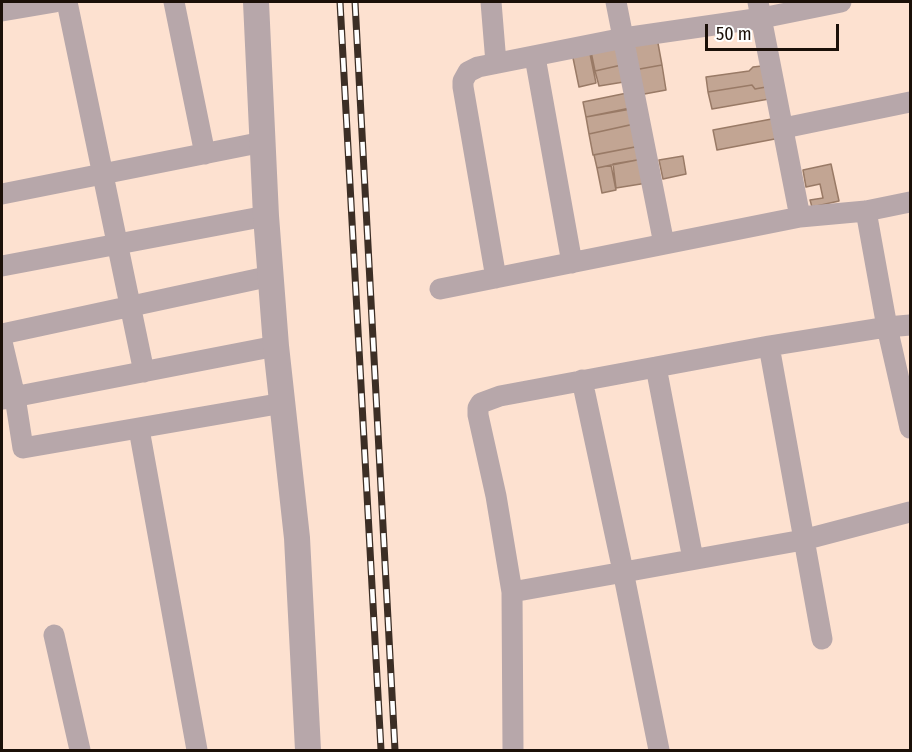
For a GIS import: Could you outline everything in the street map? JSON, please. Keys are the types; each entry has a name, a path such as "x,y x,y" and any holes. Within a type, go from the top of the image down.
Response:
{"street":[{"path":"2,11 55,2"},
{"path":"67,2 144,372"},
{"path":"174,2 205,154"},
{"path":"256,2 266,216 276,346 297,538 306,750"},
{"path":"491,2 496,63"},
{"path":"616,2 664,244"},
{"path":"496,278 463,87 463,81 468,72 496,63 760,10 841,2"},
{"path":"760,10 800,217"},
{"path":"535,57 572,263"},
{"path":"784,128 910,102"},
{"path":"2,194 263,142"},
{"path":"440,289 800,217 866,211 910,202"},
{"path":"866,211 887,327 910,428"},
{"path":"2,267 266,216"},
{"path":"2,334 271,276"},
{"path":"513,750 512,592 478,408 486,400 500,396 582,380 769,346 910,325"},
{"path":"2,342 7,396 23,448 283,403"},
{"path":"7,396 276,346"},
{"path":"769,346 822,639"},
{"path":"656,367 693,559"},
{"path":"582,380 658,750"},
{"path":"139,429 197,750"},
{"path":"512,592 803,540 910,512"},
{"path":"54,634 80,750"}],"building":[{"path":"657,38 662,65 634,70 629,44"},
{"path":"621,40 626,64 595,71 590,47"},
{"path":"589,49 596,83 579,87 572,53"},
{"path":"626,64 630,81 599,86 595,71"},
{"path":"662,65 666,90 639,95 634,70"},
{"path":"762,66 766,87 755,89 752,85 708,92 706,77 749,71 753,67"},
{"path":"752,85 755,89 766,87 769,99 712,109 708,92"},
{"path":"632,92 635,107 586,117 583,102"},
{"path":"631,109 634,124 589,134 586,117"},
{"path":"777,118 780,138 717,150 713,130"},
{"path":"639,123 640,146 593,155 589,134"},
{"path":"640,146 642,159 597,168 594,155"},
{"path":"683,156 686,174 663,179 659,160"},
{"path":"643,159 647,183 616,188 613,164"},
{"path":"831,164 839,201 812,207 810,200 823,198 820,184 806,187 803,170"},
{"path":"611,165 616,190 602,193 597,168"}],"railway":[{"path":"340,2 381,750"},
{"path":"355,2 395,750"}]}
